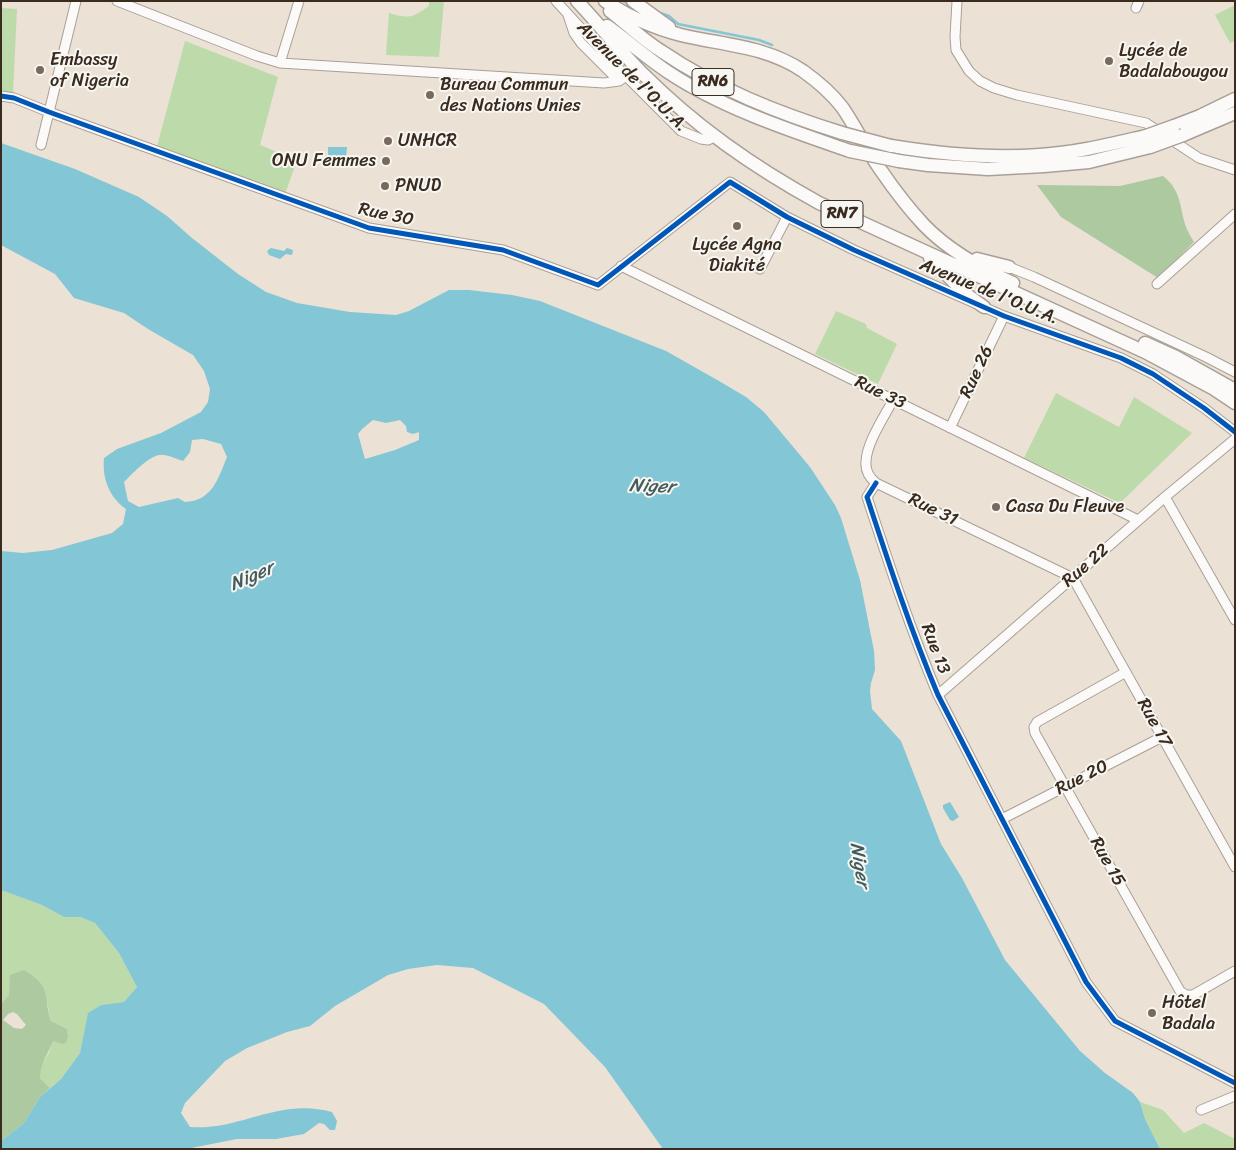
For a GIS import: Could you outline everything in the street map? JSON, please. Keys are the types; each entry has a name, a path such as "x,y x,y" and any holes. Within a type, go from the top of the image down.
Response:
{"highway":[{"name":"RN6","path":"600,1 660,51 736,94 774,111 842,133 891,146 927,152 987,156 1041,156 1148,141"},
{"path":"605,1 641,22 682,35 743,46 764,52 803,71 822,86 841,106 879,168 911,210 926,226 962,255 1004,279 1176,357 1235,390"},
{"path":"633,1 682,35"},
{"name":"RN6","path":"580,5 669,72 712,96 788,130 850,151 928,165 988,168 1089,162 1148,141"},
{"name":"RN7","path":"580,5 640,71 684,112 714,137 777,180 818,203 1145,352 1214,389 1235,403"},
{"path":"1148,141 1174,126 1235,99"},
{"path":"1148,141 1183,135 1235,113"},
{"path":"925,252 966,294 984,307"},
{"path":"962,255 1009,267"}],"street":[{"path":"41,145 76,1"},
{"path":"117,1 257,56 280,63 604,83 623,79"},
{"path":"280,63 298,1"},
{"name":"Avenue de l'O.U.A.","path":"556,1 568,12 623,79 681,131 701,139 708,140 714,137"},
{"path":"957,1 956,50 965,66 980,81 994,88 1017,95 1146,123 1199,158 1235,170"},
{"name":"Rue 30","path":"1,96 14,98 369,228 503,250 598,285 730,182"},
{"name":"Avenue de l'O.U.A.","path":"730,182 787,217 854,250 1004,316 1121,358 1160,379 1204,408 1235,432"},
{"path":"1157,284 1235,214"},
{"path":"760,268 787,217"},
{"name":"Rue 33","path":"621,266 1138,520"},
{"name":"Avenue de l'O.U.A.","path":"1009,267 1206,356 1235,372"},
{"name":"Rue 26","path":"950,428 1004,316"},
{"path":"876,483 870,478 865,463 868,450 893,400"},
{"name":"Rue 22","path":"938,695 1164,497 1235,439"},
{"name":"Rue 31","path":"876,483 1073,578"},
{"name":"Rue 13","path":"876,483 867,496 923,663 1086,982 1115,1021 1235,1083"},
{"path":"1164,497 1235,620"},
{"name":"Rue 17","path":"1073,578 1235,867"},
{"name":"Rue 15","path":"1126,672 1036,722 1034,727 1035,733 1180,991 1186,995 1193,995 1235,971"},
{"name":"Rue 20","path":"1002,819 1162,737"},
{"path":"1201,1110 1235,1096"}],"green space":[{"path":"429,1 444,1 439,57 386,55 389,13 406,17 414,15 429,6"},
{"path":"1235,5 1235,41 1230,43 1215,15"},
{"path":"1,8 17,9 13,93 1,91"},
{"path":"185,41 278,77 260,145 297,160 283,200 155,154"},
{"path":"1163,176 1177,193 1186,227 1194,242 1158,278 1061,217 1037,185 1120,186"},
{"path":"836,311 866,324 867,328 897,344 878,384 815,354"},
{"path":"1056,393 1119,427 1134,397 1192,433 1120,503 1024,458"},
{"path":"1,890 42,905 64,917 80,917 95,923 119,953 137,987 124,1002 101,1005 89,1013 80,1053 61,1079 50,1088 40,1078 40,1066 49,1053 53,1040 62,1044 67,1029 51,1021 47,1003 9,987 9,995 1,1004"},
{"path":"24,970 39,982 45,992 51,1021 67,1029 68,1036 66,1043 62,1044 53,1041 43,1063 40,1078 50,1088 40,1097 24,1123 1,1141 1,1004 9,995 10,975","holes":["13,1012 26,1025 22,1029 14,1028 3,1020 8,1014"]},
{"path":"1140,1102 1163,1110 1184,1133 1204,1123 1235,1139 1235,1149 1160,1149 1145,1119"}],"water":[{"name":"Niger","path":"1,143 75,169 139,197 167,216 238,274 266,292 297,303 350,312 396,315 409,311 449,290 469,290 512,295 540,301 666,351 746,397 764,412 810,467 835,505 841,518 860,580 874,651 875,670 870,691 872,709 901,741 941,844 962,878 1005,960 1080,1051 1105,1073 1133,1093 1140,1102 1145,1119 1160,1149 663,1149 605,1067 544,1004 473,968 437,965 408,969 388,975 335,1006 310,1026 287,1032 247,1048 225,1061 185,1103 181,1113 190,1127 208,1127 277,1111 313,1109 332,1112 337,1121 335,1130 330,1130 324,1124 319,1123 304,1134 276,1139 237,1139 186,1149 1,1149 1,1141 24,1123 40,1097 61,1079 80,1053 88,1013 101,1005 124,1002 137,987 119,953 95,923 80,917 64,917 42,905 1,890 1,551 23,553 52,550 112,533 123,524 126,509 111,493 104,473 104,458 117,449 161,433 201,412 208,402 210,389 204,371 193,355 124,313 74,298 55,274 1,245","holes":["373,420 386,423 400,420 406,426 407,432 413,434 419,432 419,440 365,459 358,434","203,439 221,444 227,457 217,481 202,498 185,502 178,498 139,507 128,501 124,482 140,466 159,455 183,461 190,452 192,440"]},
{"path":"328,147 347,147 346,157 328,156"},
{"path":"271,248 284,251 287,248 293,250 292,255 286,254 280,259 269,255 267,251"},
{"path":"950,802 959,817 953,821 950,820 943,808 943,805"}],"waterway":[{"path":"623,1 630,5"},
{"path":"657,12 669,16 678,24 759,40 772,45"}],"cycle path":[{"path":"1,96 14,98 369,228 503,250 598,285 730,182 787,217 854,250 1004,316 1121,358 1153,374 1204,408 1235,432"},
{"path":"876,483 867,497 909,622 938,695 1086,982 1115,1021 1235,1083"}],"place":[{"name":"Lycée de Badalabougou","path":"1109,61"},
{"name":"Embassy of Nigeria","path":"40,70"},
{"name":"Bureau Commun des Nations Unies","path":"430,95"},
{"name":"UNHCR","path":"388,141"},
{"name":"ONU Femmes","path":"386,161"},
{"name":"PNUD","path":"385,186"},
{"name":"Lycée Agna Diakité","path":"737,226"},
{"name":"Casa Du Fleuve","path":"996,507"},
{"name":"Hôtel Badala","path":"1152,1013"}]}
